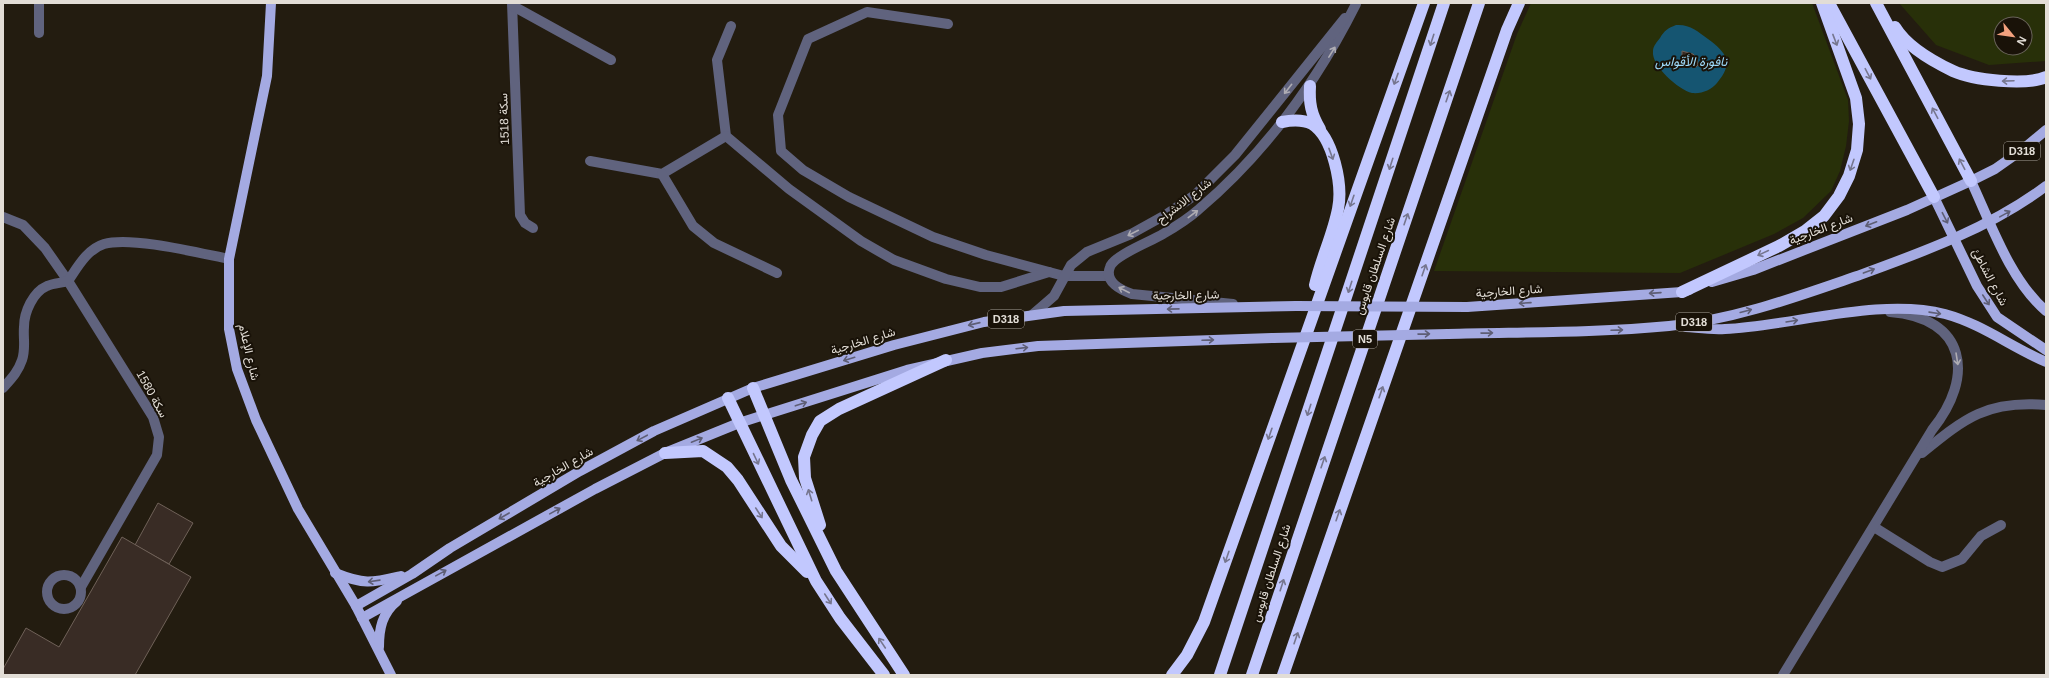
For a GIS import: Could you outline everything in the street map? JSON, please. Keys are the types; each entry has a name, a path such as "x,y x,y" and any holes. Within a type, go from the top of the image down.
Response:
{"highway":[{"path":"1172,675 1187,655 1204,622 1424,3"},
{"name":"شارع السلطان قابوس","path":"1220,675 1444,3"},
{"name":"شارع السلطان قابوس","path":"1252,675 1479,3"},
{"path":"1283,675 1505,38 1519,3"},
{"path":"1682,292 1779,246 1805,231 1824,216 1839,196 1849,176 1857,150 1860,124 1856,98 1822,3"},
{"path":"1829,3 1934,197"},
{"path":"1876,3 1971,181"},
{"path":"1879,3 1896,30 1911,46 1954,71 1999,82 2039,80 2046,77"},
{"path":"1302,344 1316,279 1338,207 1338,175 1332,152 1312,115 1309,102 1310,86"},
{"path":"1282,122 1298,120 1311,124 1322,132"},
{"path":"836,571 805,478 804,457 812,435 820,422 839,409 946,360"},
{"path":"753,388 791,480 836,571 904,675"},
{"path":"728,398 816,581 840,618 884,675"},
{"path":"665,453 703,451 727,467 738,480 781,546 816,581"}],"main road":[{"name":"شارع الإعلام","path":"271,3 266,76 229,258 229,329 237,369 256,420 298,508 335,573 356,606 391,675"},
{"name":"شارع الخارجية","path":"356,606 412,574 450,548 580,471 654,431 753,388 922,337 984,322 1064,312 1259,306 1467,307 1682,292 1753,270 1907,210 1971,181 2017,154 2046,130"},
{"name":"شارع الشاطئ","path":"1971,181 2016,275 2034,301 2046,311"},
{"name":"D318","path":"362,618 595,489 665,453 739,423 907,370 946,360 1038,346 1273,338 1620,330 1670,326 1736,314 1794,298 1955,238 2020,206 2046,186"},
{"name":"شارع الشاطئ","path":"1934,197 1977,286 1997,317 2046,350"},
{"path":"1670,326 1724,329 1894,309 1944,314 1974,324 2046,362"},
{"path":"335,573 356,581 368,582 412,574"},
{"path":"379,651 379,631 384,616 407,592"}],"street":[{"path":"38,3 38,33"},
{"name":"شارع الانشراح","path":"1032,315 1054,296 1071,266 1087,252 1131,234 1167,214 1195,194 1235,155 1357,4"},
{"name":"شارع الانشراح","path":"1109,276 1110,267 1117,259 1164,234 1194,213 1218,192 1255,154 1310,86 1335,47 1357,4"},
{"path":"512,5 611,60"},
{"name":"سكة 1518","path":"512,5 520,215 525,223 533,228"},
{"path":"948,24 866,12 808,39 778,115 781,151 803,170 850,197 933,237 986,255 1064,276 1109,276 1113,284 1132,294 1259,306"},
{"path":"731,26 717,60 726,136 789,189 861,241 894,260 946,279 980,288 1001,287 1049,272"},
{"path":"1310,86 1313,68 1328,38"},
{"path":"590,161 662,174 726,136"},
{"path":"662,174 693,226 714,243 777,273"},
{"name":"سكة 1580","path":"3,217 22,225 45,248 68,281 153,417 159,437 157,455 81,587"},
{"path":"3,388 16,374 22,360 25,344 23,326 30,304 36,294 47,285 68,281 85,256 102,244 120,242 165,246 229,258"},
{"path":"1783,675 1932,430 1943,417 1954,394 1957,383 1958,356 1953,344 1934,324 1920,318 1896,313 1870,311"},
{"path":"1916,458 1956,425 1976,413 2009,405 2046,405"},
{"path":"1874,527 1930,562 1942,567 1962,559 1981,536 2001,525"}],"green space":[{"path":"1531,3 1812,3 1848,100 1849,121 1846,146 1840,171 1831,191 1803,218 1774,234 1680,273 1434,271 1517,34"},
{"path":"1899,3 2046,3 2046,61 1989,65 1936,45"}],"water":[{"name":"نافورة الأقواس","path":"1676,25 1689,27 1697,31 1715,44 1724,54 1727,64 1725,70 1717,83 1709,90 1699,93 1687,91 1673,82 1656,63 1653,51 1654,46 1668,29"}],"building":[{"path":"1682,51 1693,54 1697,58 1698,65 1696,67 1687,65 1682,60"},
{"path":"158,503 193,523 169,564 135,545"},
{"path":"122,537 191,577 135,675 3,675 3,669 26,628 59,647"}]}
